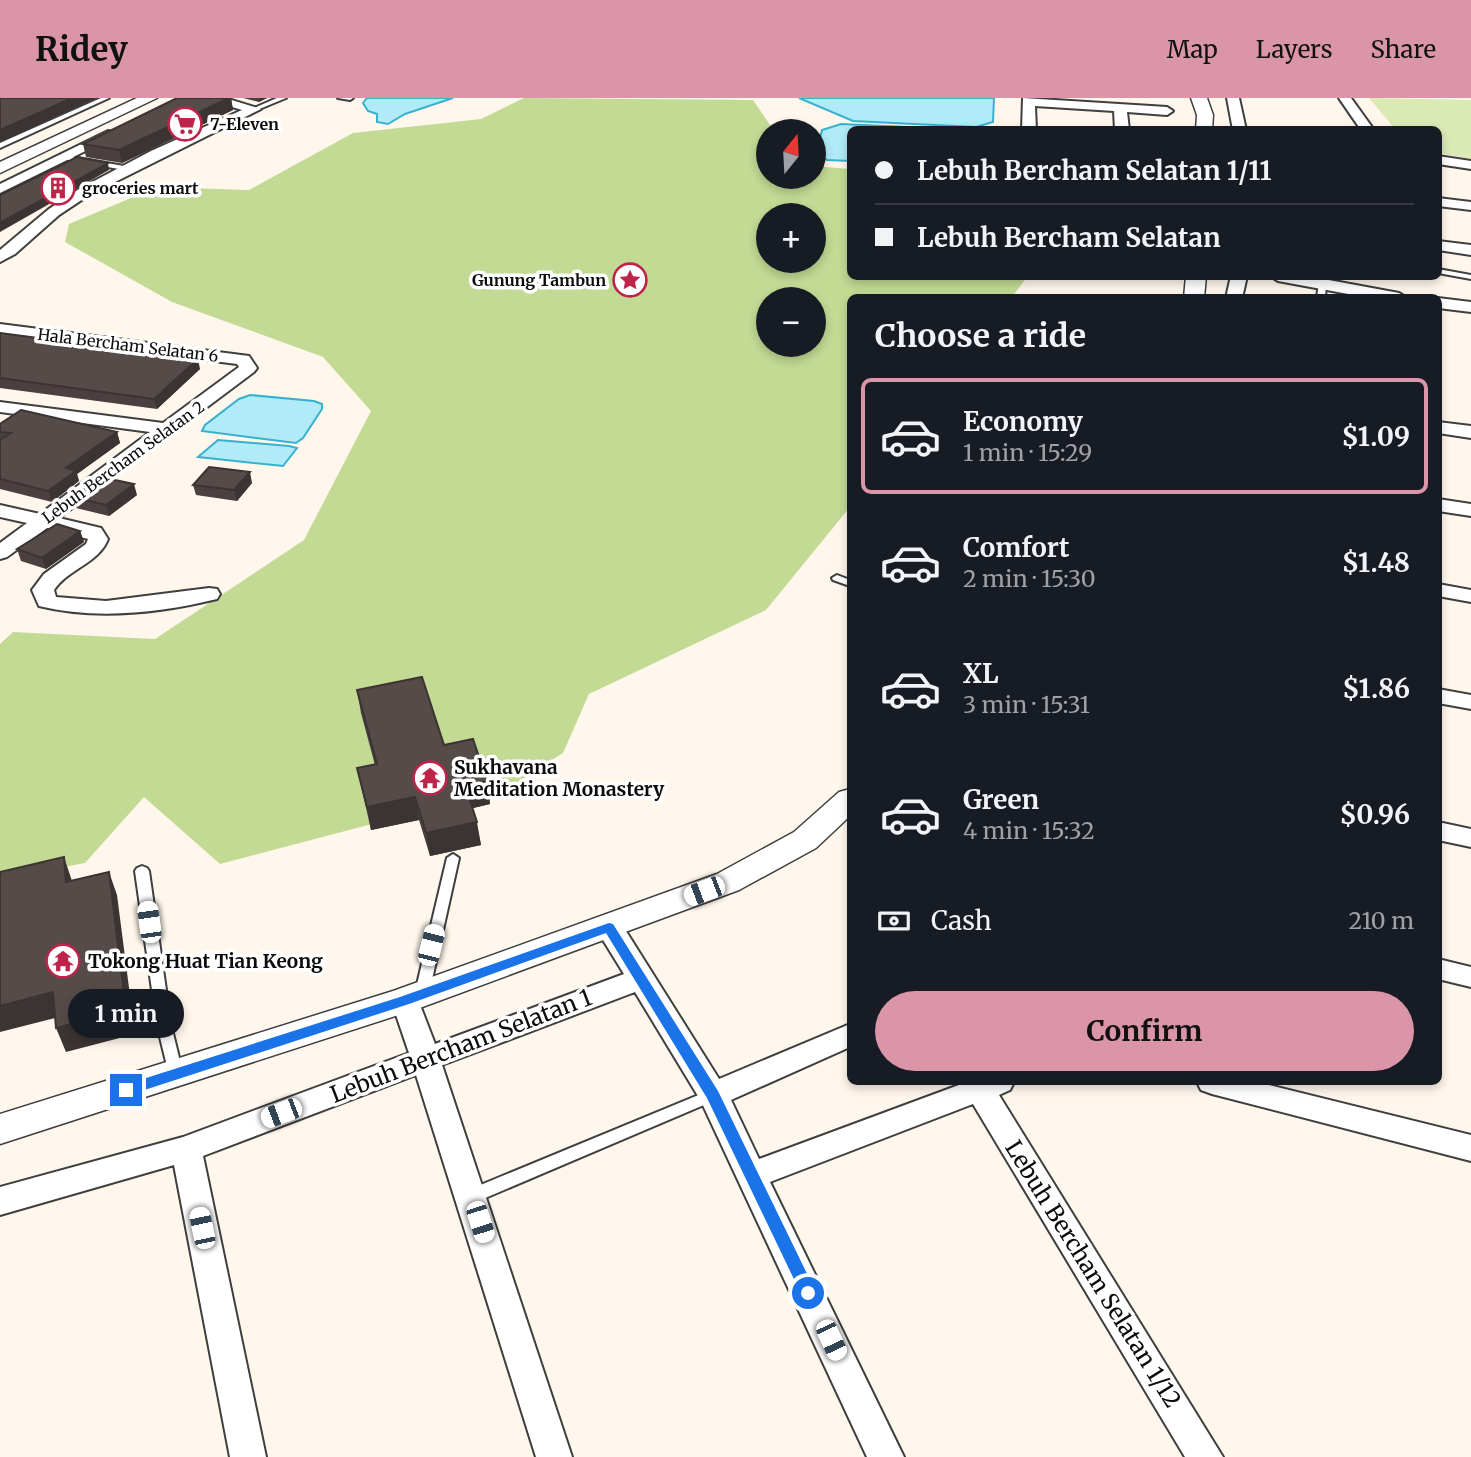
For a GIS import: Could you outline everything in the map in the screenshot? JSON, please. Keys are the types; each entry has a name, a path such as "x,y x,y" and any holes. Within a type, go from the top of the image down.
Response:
{"street":[{"path":"0,168 149,98"},
{"path":"209,98 255,109"},
{"path":"1199,98 1205,115 1204,126"},
{"path":"1233,98 1240,126"},
{"path":"1345,98 1365,126"},
{"path":"1029,126 1029,100 1167,111"},
{"path":"1120,108 1122,126"},
{"path":"0,257 22,244 65,204 130,169 255,109"},
{"path":"0,189 125,128"},
{"path":"1442,161 1471,165"},
{"path":"1442,202 1471,206"},
{"path":"0,240 22,244"},
{"path":"1442,246 1471,250"},
{"path":"1290,280 1322,291 1355,294"},
{"path":"1442,303 1471,307"},
{"name":"Hala Bercham Selatan 6","path":"0,329 234,358 247,363 246,372"},
{"name":"Lebuh Bercham Selatan 2","path":"0,553 246,372"},
{"path":"0,407 169,429"},
{"path":"0,428 23,410"},
{"path":"1442,428 1471,432"},
{"path":"1442,506 1471,510"},
{"path":"0,511 94,532 98,539 95,547 51,578 43,590 47,601 62,607 113,606 209,594"},
{"path":"1442,591 1471,596"},
{"path":"1442,697 1471,702"},
{"path":"0,1129 176,1075 413,997 728,882 806,840 847,802"},
{"path":"1442,832 1471,838"},
{"path":"609,927 713,1095 886,1457"},
{"path":"1442,970 1471,977"},
{"name":"Lebuh Bercham Selatan 1","path":"0,1201 186,1149 642,978"},
{"path":"413,997 424,1059 472,1196 554,1457"},
{"path":"713,1095 847,1036"},
{"path":"1224,1085 1471,1148"},
{"path":"753,1175 989,1086"},
{"name":"Lebuh Bercham Selatan 1/12","path":"989,1086 1205,1457"},
{"path":"186,1149 248,1457"}],"lane":[{"path":"0,146 106,98"},
{"path":"255,109 283,98"},
{"path":"341,98 350,98"},
{"path":"65,158 130,169"},
{"path":"1442,272 1471,277"},
{"path":"836,578 847,582"},
{"path":"413,997 453,858"},
{"path":"142,871 164,1024 176,1075"},
{"path":"472,1196 713,1095"}],"green space":[{"name":"Gunung Tambun","path":"524,98 753,100 766,119 756,119 756,189 826,189 826,167 847,169 847,280 1025,280 1014,294 847,294 847,511 766,610 589,694 563,753 509,788 220,864 144,797 85,863 0,879 0,644 13,632 155,639 304,540 371,411 323,357 172,302 65,242 69,224 157,187 249,190 353,133 481,119"},
{"path":"1369,98 1471,100 1471,159 1442,154 1442,126 1392,126"}],"water":[{"path":"367,98 453,98 405,114 388,124 377,122 377,114 368,111 363,103"},
{"path":"799,98 994,98 993,122 979,126 853,121"},
{"path":"841,124 886,126 847,126 847,161 827,160 826,129"},
{"path":"250,395 314,401 322,404 322,409 303,438 296,443 202,431 205,425 239,399"},
{"path":"218,440 297,448 283,466 198,457"}],"building":[{"path":"0,98 72,98 0,130"},
{"path":"177,98 229,98 119,150 83,144"},
{"path":"77,157 108,163 0,223 0,195"},
{"path":"0,333 198,359 154,399 0,378"},
{"path":"21,410 117,432 66,468 76,471 48,491 0,479 0,440 11,433 0,432 0,424"},
{"path":"209,467 250,472 234,490 193,485"},
{"path":"101,477 134,484 106,505 73,497"},
{"path":"57,524 80,531 42,558 17,549"},
{"name":"Sukhavana Meditation Monastery","path":"422,677 444,745 473,739 487,781 465,785 477,822 426,833 415,797 367,807 357,768 377,764 357,690"},
{"name":"Tokong Huat Tian Keong","path":"64,857 66,882 109,872 126,1010 56,1028 53,992 0,1006 0,872"}],"place":[{"name":"7-Eleven","path":"185,124"},
{"name":"groceries mart","path":"58,188"},
{"name":"Gunung Tambun","path":"630,280"},
{"name":"Sukhavana Meditation Monastery","path":"430,778"},
{"name":"Tokong Huat Tian Keong","path":"63,961"}],"route":[{"path":"126,1090 405,1000 609,927 713,1095 808,1293"}]}
